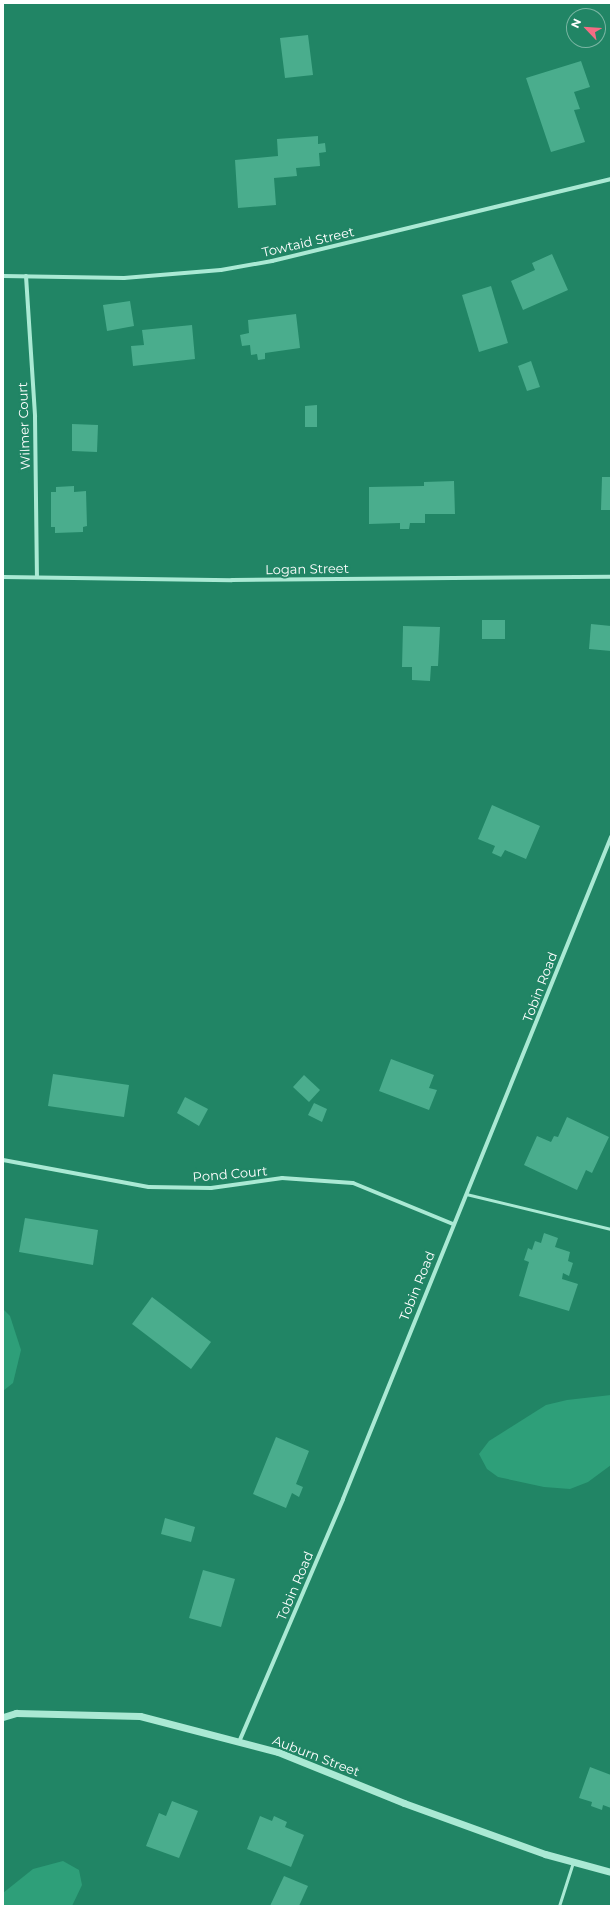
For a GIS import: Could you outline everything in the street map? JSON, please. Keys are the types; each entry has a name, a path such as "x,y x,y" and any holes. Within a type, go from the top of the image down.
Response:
{"street":[{"name":"Towtaid Street","path":"3,276 148,278 220,270 280,259 611,179"},
{"name":"Wilmer Court","path":"26,276 35,418 37,576"},
{"name":"Logan Street","path":"3,577 37,576 232,580 611,577"},
{"name":"Tobin Road","path":"239,1742 343,1498 611,837"},
{"name":"Pond Court","path":"3,1160 149,1187 211,1188 282,1178 353,1183 453,1224"},
{"name":"Auburn Street","path":"3,1717 16,1713 140,1716 278,1752 404,1803 573,1862 611,1872"}],"lane":[{"path":"466,1194 611,1229"},
{"path":"559,1906 573,1862"}],"green space":[{"path":"3,1309 10,1316 21,1350 13,1383 3,1391"},
{"path":"611,1395 611,1465 588,1482 570,1489 544,1487 498,1477 487,1469 479,1454 489,1441 546,1405 567,1400"},
{"path":"63,1861 79,1870 82,1885 72,1906 3,1906 3,1893 33,1869"}],"building":[{"path":"308,35 313,75 285,78 280,38"},
{"path":"581,61 590,87 574,92 580,109 574,110 585,142 551,152 526,78"},
{"path":"318,136 318,144 325,143 326,152 319,153 320,166 296,168 297,176 274,178 276,205 238,208 235,160 278,156 277,139"},
{"path":"552,254 568,290 523,310 511,281 535,270 532,263"},
{"path":"491,286 508,343 479,352 462,295"},
{"path":"130,301 134,326 107,331 103,305"},
{"path":"296,314 300,348 265,353 265,359 258,360 257,354 251,355 250,345 242,346 240,335 249,333 248,320"},
{"path":"192,325 195,359 133,366 131,346 144,345 142,330"},
{"path":"531,361 540,387 527,391 518,366"},
{"path":"317,405 317,427 305,427 305,406"},
{"path":"72,424 98,425 97,452 72,451"},
{"path":"602,477 611,477 611,510 601,510"},
{"path":"454,481 455,514 425,514 425,523 410,523 409,529 400,529 400,523 369,524 369,487 424,486 424,482"},
{"path":"74,486 74,492 86,491 87,526 83,527 83,532 55,533 55,527 51,527 51,492 56,492 56,487"},
{"path":"482,620 505,620 505,639 482,639"},
{"path":"591,624 611,626 611,651 589,649"},
{"path":"403,626 440,627 438,666 431,666 430,681 412,680 412,667 402,667"},
{"path":"492,805 540,826 526,859 505,850 501,857 492,853 495,846 478,839"},
{"path":"391,1059 434,1075 429,1088 437,1090 429,1110 379,1091"},
{"path":"53,1074 129,1085 124,1117 48,1106"},
{"path":"304,1075 320,1090 309,1102 293,1087"},
{"path":"185,1097 208,1109 199,1126 177,1113"},
{"path":"314,1103 327,1109 322,1122 308,1115"},
{"path":"567,1117 609,1137 592,1173 586,1170 577,1190 524,1165 537,1136 551,1142 554,1136 558,1137"},
{"path":"25,1218 98,1230 93,1265 19,1252"},
{"path":"544,1233 558,1238 555,1247 570,1252 568,1261 573,1263 569,1276 563,1273 562,1279 578,1284 569,1311 519,1296 529,1262 524,1260 528,1248 532,1250 535,1241 541,1243"},
{"path":"152,1297 211,1342 191,1369 132,1324"},
{"path":"276,1437 309,1451 296,1484 303,1487 299,1497 292,1493 286,1508 253,1494"},
{"path":"165,1518 195,1527 191,1542 161,1534"},
{"path":"203,1570 235,1579 221,1627 189,1618"},
{"path":"590,1767 611,1775 611,1808 603,1805 602,1810 591,1806 592,1802 579,1798"},
{"path":"172,1801 198,1811 179,1858 146,1846 159,1813 166,1816"},
{"path":"260,1816 272,1821 274,1816 287,1822 285,1827 304,1835 291,1867 247,1849"},
{"path":"284,1876 308,1886 299,1906 270,1906"}]}
